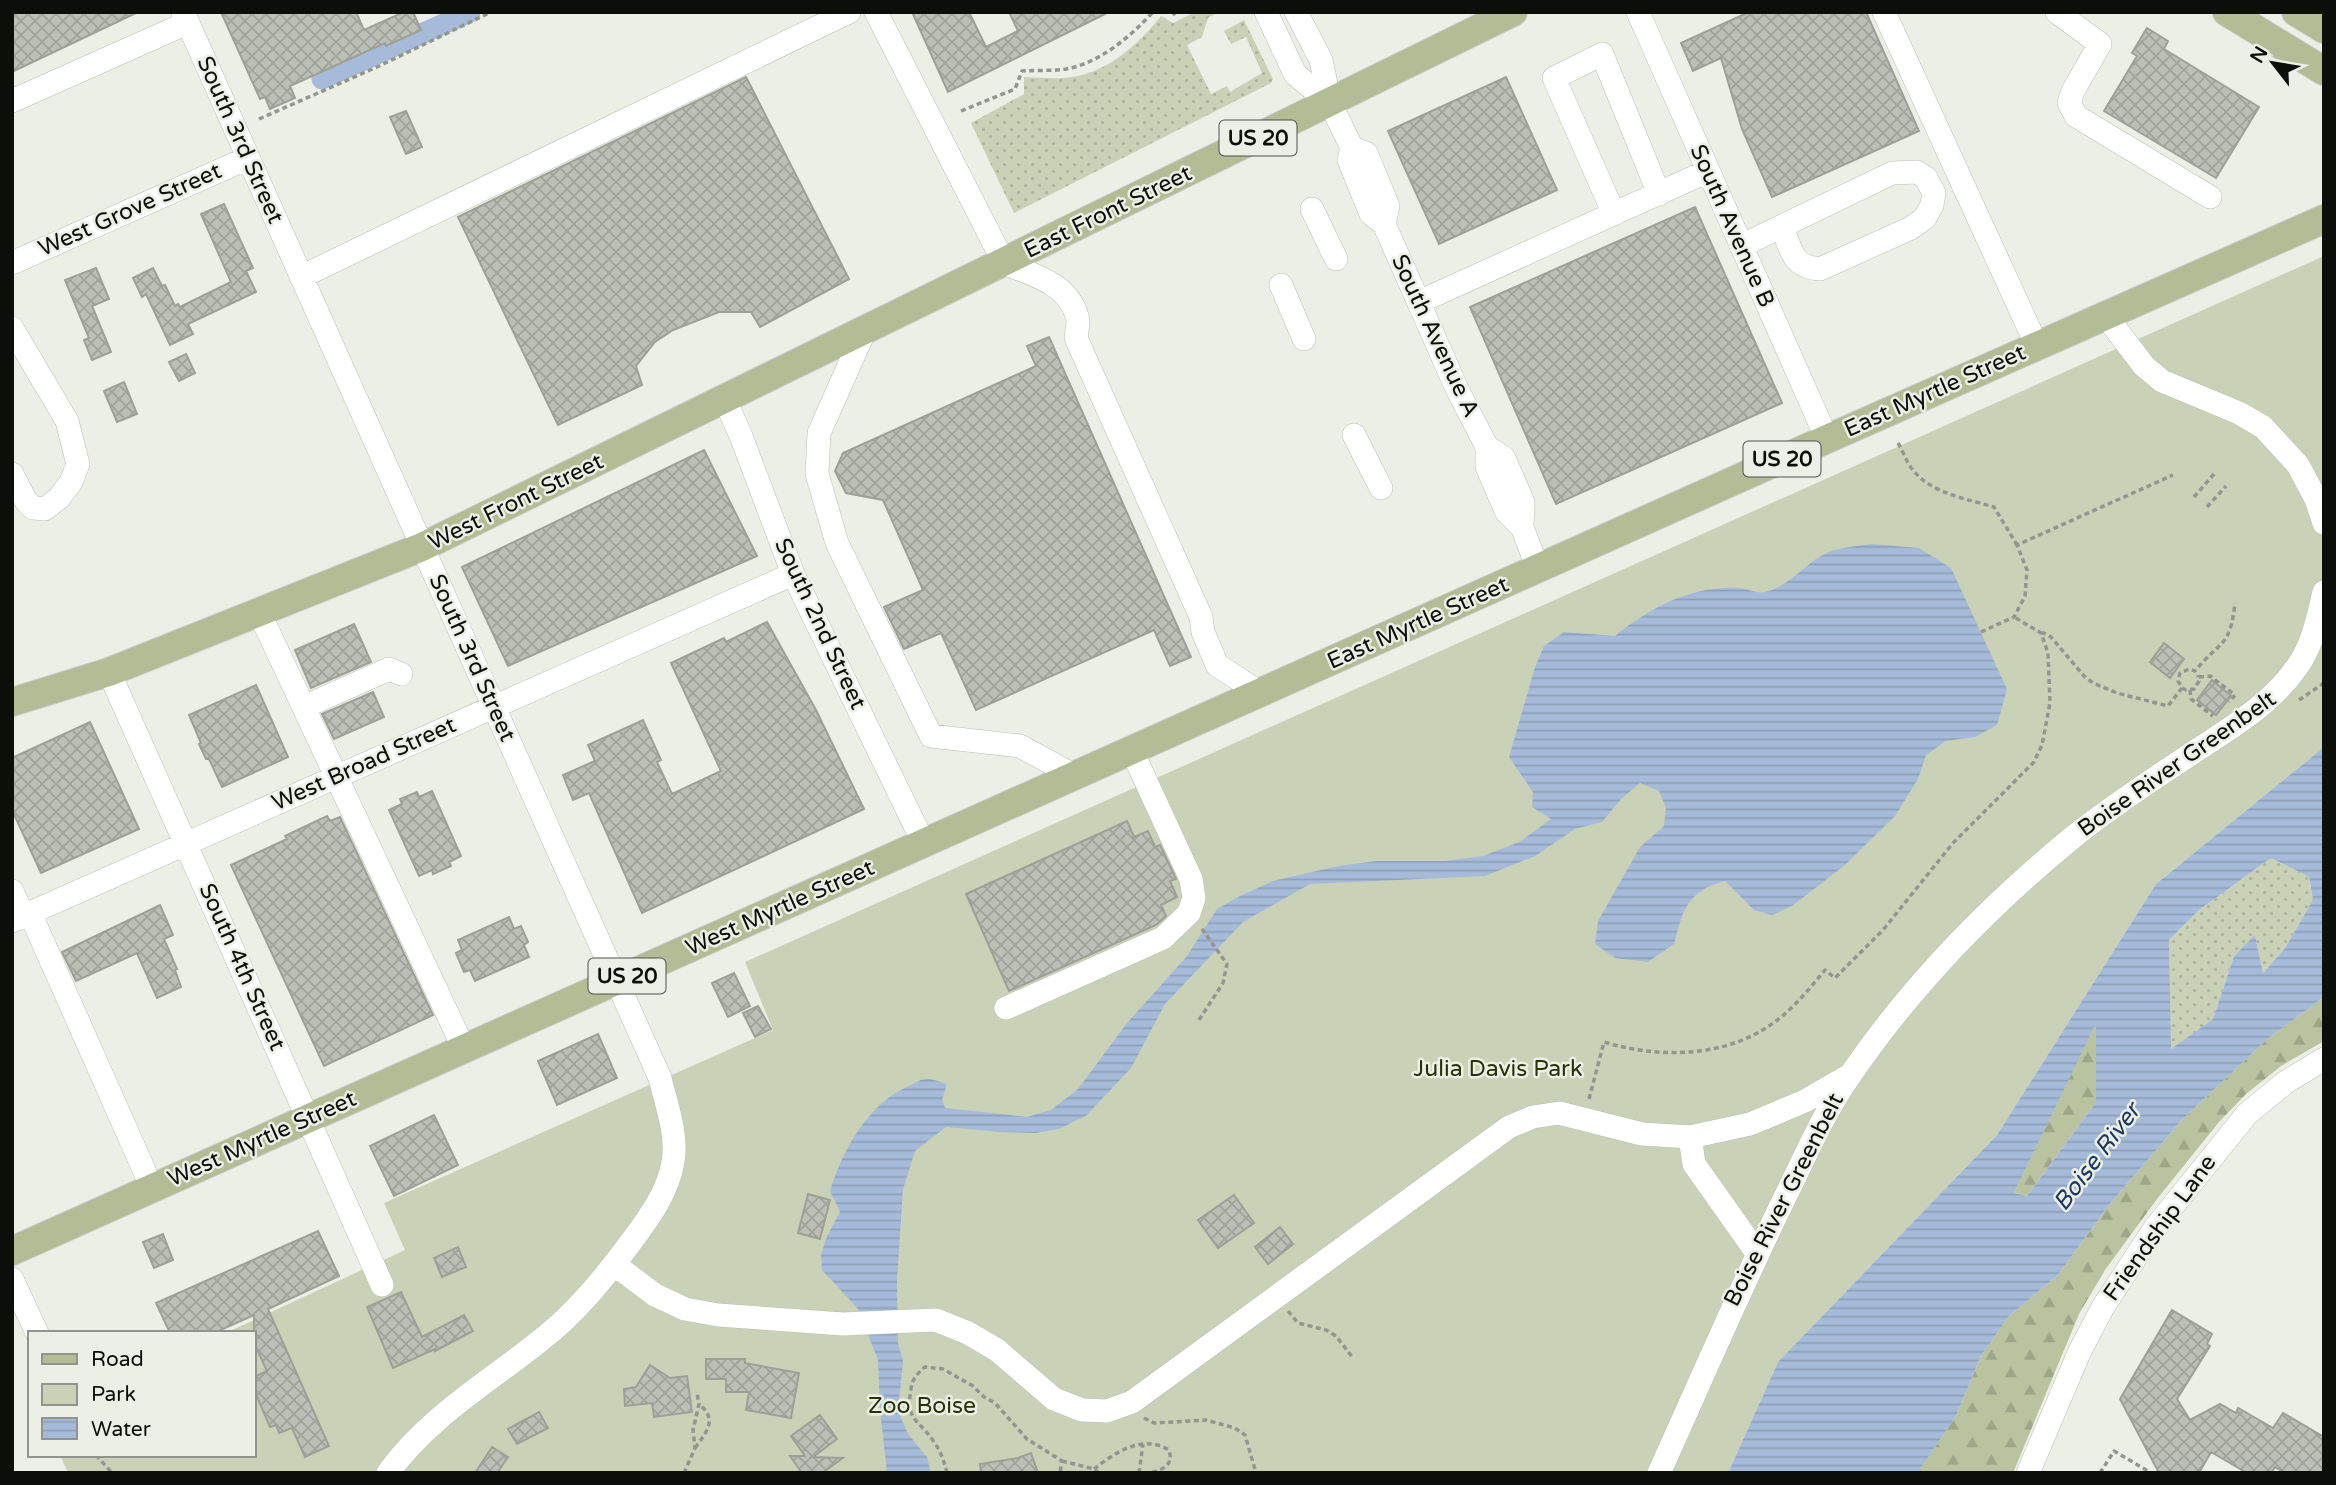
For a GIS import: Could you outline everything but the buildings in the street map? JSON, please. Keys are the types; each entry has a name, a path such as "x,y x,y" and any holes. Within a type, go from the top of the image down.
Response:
{"main road":[{"name":"East Front Street","path":"1004,263 1513,12"},
{"path":"2227,12 2324,71"},
{"path":"2296,12 2324,29"},
{"name":"East Myrtle Street","path":"1250,698 2324,219"},
{"name":"West Front Street","path":"12,702 109,672 422,547 1004,263"},
{"name":"West Myrtle Street","path":"12,1251 1250,698"}],"street":[{"path":"301,277 849,12"},
{"path":"876,12 1004,263 1051,282 1067,295 1078,317 1076,338 1200,617 1203,632 1217,665 1250,698"},
{"path":"1266,12 1295,74 1330,103"},
{"path":"1296,12 1321,60 1330,103"},
{"name":"South Avenue B","path":"1638,12 1827,439"},
{"path":"1884,12 2038,346"},
{"path":"2057,12 2100,44 2073,90 2069,103 2076,116 2210,197"},
{"path":"12,101 185,18"},
{"name":"South 3rd Street","path":"185,18 660,1078 672,1133 673,1161 663,1194 614,1264 553,1330 442,1416 401,1454 388,1473"},
{"path":"1614,214 1553,78 1602,54 1659,194"},
{"name":"South Avenue A","path":"1330,103 1352,148 1349,160 1371,214 1384,224 1457,389 1487,447 1487,467 1506,511 1522,527 1538,569"},
{"name":"West Grove Street","path":"12,263 248,158"},
{"path":"1419,302 1708,171"},
{"path":"1741,246 1782,226 1892,173 1917,172 1926,178 1934,193 1933,205 1925,218 1911,228 1820,269 1805,268 1795,259 1782,226"},
{"path":"1312,209 1336,259"},
{"path":"1281,285 1304,339"},
{"path":"2106,316 2144,366 2162,381 2239,413 2263,427 2298,465 2316,499 2324,523"},
{"path":"12,328 67,421 78,464 71,482 59,498 45,509 33,508 26,501 12,474"},
{"path":"864,332 819,433 817,474 837,543 931,736 1020,746 1075,776"},
{"name":"South 2nd Street","path":"725,400 793,573 923,844"},
{"path":"1354,435 1381,488"},
{"name":"West Broad Street","path":"22,917 793,573"},
{"path":"1659,1473 1757,1253 1817,1133 1850,1075 1950,951 2020,881 2075,836 2160,774 2236,725 2281,687 2299,664 2311,640 2324,592"},
{"path":"259,612 464,1049"},
{"path":"304,707 389,669 401,674"},
{"name":"South 4th Street","path":"109,672 382,1285"},
{"path":"1006,1008 1163,938 1189,913 1194,898 1191,879 1132,751"},
{"path":"12,891 152,1188"},
{"name":"Friendship Lane","path":"2028,1473 2079,1353 2103,1307 2155,1228 2247,1114 2286,1082 2324,1059"},
{"path":"614,1264 654,1295 685,1309 718,1315 843,1324 936,1320 968,1333 997,1350 1054,1399 1082,1410 1107,1411 1132,1402 1509,1127 1533,1117 1559,1113 1642,1134 1690,1137 1750,1124 1805,1101 1850,1075"},
{"path":"1690,1137 1694,1164 1757,1253"},
{"path":"12,1279 36,1331"}],"path":[{"path":"259,119 377,67 491,12"},
{"path":"961,111 1015,89 1022,71 1068,69 1098,57 1136,30 1153,12"},
{"path":"1898,443 1913,470 1943,492 1993,508 2017,545 2026,570 2025,596 2014,617 1981,632"},
{"path":"2194,497 2214,474"},
{"path":"2017,545 2173,475"},
{"path":"2207,508 2226,486"},
{"path":"2195,671 2227,638 2233,622 2235,603"},
{"path":"2014,617 2051,638 2084,676 2104,689 2168,706 2182,688"},
{"path":"1584,1120 1604,1042 1630,1050 1659,1053 1697,1052 1741,1040 1774,1023 1799,1001 1825,970 1835,978 1883,930 1953,843 2034,762 2042,745 2050,703 2048,653 2041,633"},
{"path":"2189,669 2195,671 2199,677 2198,685 2190,690 2182,688 2178,681 2180,673 2189,669"},
{"path":"2199,677 2210,676 2235,695 2225,707"},
{"name":"Boise River Greenbelt","path":"2299,700 2324,682"},
{"path":"2190,690 2191,699 2216,719 2220,713"},
{"path":"1199,926 1227,964 1216,996 1199,1020"},
{"path":"1276,1295 1298,1323 1326,1330 1336,1336 1353,1358"},
{"path":"947,1473 944,1458 911,1414 908,1405 912,1381 925,1367 943,1369 973,1386 995,1403 1027,1439 1062,1461 1094,1469 1099,1473"},
{"path":"695,1448 693,1430 699,1405 697,1392"},
{"path":"1132,1402 1141,1415 1154,1423 1206,1420 1235,1428 1245,1435 1256,1473"},
{"path":"684,1473 710,1424 707,1411 699,1405"},
{"path":"1094,1469 1124,1448 1143,1444 1163,1446 1169,1450 1169,1464 1163,1470 1149,1473"},
{"path":"1139,1473 1143,1444"},
{"path":"2100,1473 2114,1451 2148,1471"},
{"path":"98,1457 112,1473"},
{"path":"1060,1473 1062,1461"}],"green space":[{"path":"1195,12 1219,12 1208,18 1202,37 1187,45 1211,94 1227,86 1230,92 1262,73 1246,37 1231,44 1224,31 1244,20 1273,79 1271,83 1014,213 971,123 1024,94 1024,77 1063,78 1092,72 1130,48 1161,16 1173,23"},
{"name":"Julia Davis Park","path":"2324,256 2324,747 2156,884 1997,1135 1778,1362 1728,1473 68,1473 61,1457 256,1457 256,1331 230,1331 405,1250 384,1203 773,1030 745,962"},
{"path":"2271,858 2309,877 2313,900 2285,948 2263,973 2255,936 2234,956 2213,1019 2170,1050 2169,940 2199,910"},
{"path":"2324,997 2324,1041 2281,1066 2246,1094 2219,1122 2157,1199 2105,1270 2079,1314 2013,1473 1917,1473 1956,1416 1981,1356 2009,1316 2057,1276 2110,1204 2181,1121 2266,1040"},
{"path":"2096,1021 2096,1102 2027,1196 2014,1193"}],"water":[{"path":"1872,544 1919,548 1951,568 2007,689 1997,725 1975,737 1946,741 1926,755 1918,779 1895,816 1845,865 1792,906 1772,915 1754,910 1725,881 1712,885 1702,890 1689,904 1680,921 1674,944 1648,962 1615,958 1595,944 1598,921 1640,847 1664,826 1666,808 1659,791 1640,783 1622,798 1602,822 1575,829 1535,856 1485,876 1310,884 1243,922 1165,1004 1131,1068 1087,1115 1059,1129 1035,1133 946,1127 915,1151 903,1189 897,1280 898,1343 903,1361 898,1411 908,1434 927,1457 931,1473 887,1473 878,1360 858,1309 822,1270 821,1255 827,1236 840,1212 830,1191 835,1175 859,1129 882,1103 916,1082 928,1079 947,1084 942,1100 945,1108 1027,1117 1051,1110 1078,1089 1127,1023 1187,956 1217,909 1273,881 1338,866 1376,861 1445,861 1483,856 1519,842 1551,819 1532,807 1533,792 1509,757 1535,667 1544,646 1564,632 1615,636 1672,600 1721,588 1765,592 1790,580 1829,552"},
{"name":"Boise River","path":"2324,747 2324,997 2266,1040 2181,1121 2110,1204 2057,1276 2009,1316 1981,1356 1956,1416 1918,1472 1728,1473 1778,1362 1997,1135 2156,884","holes":["2271,858 2309,877 2313,900 2285,948 2263,973 2255,935 2234,956 2213,1019 2171,1049 2169,940 2199,910","2096,1023 2096,1102 2027,1196 2014,1193"]}],"waterway":[{"path":"322,79 470,12"}],"park label":[{"name":"Zoo Boise","path":"922,1406"}]}
